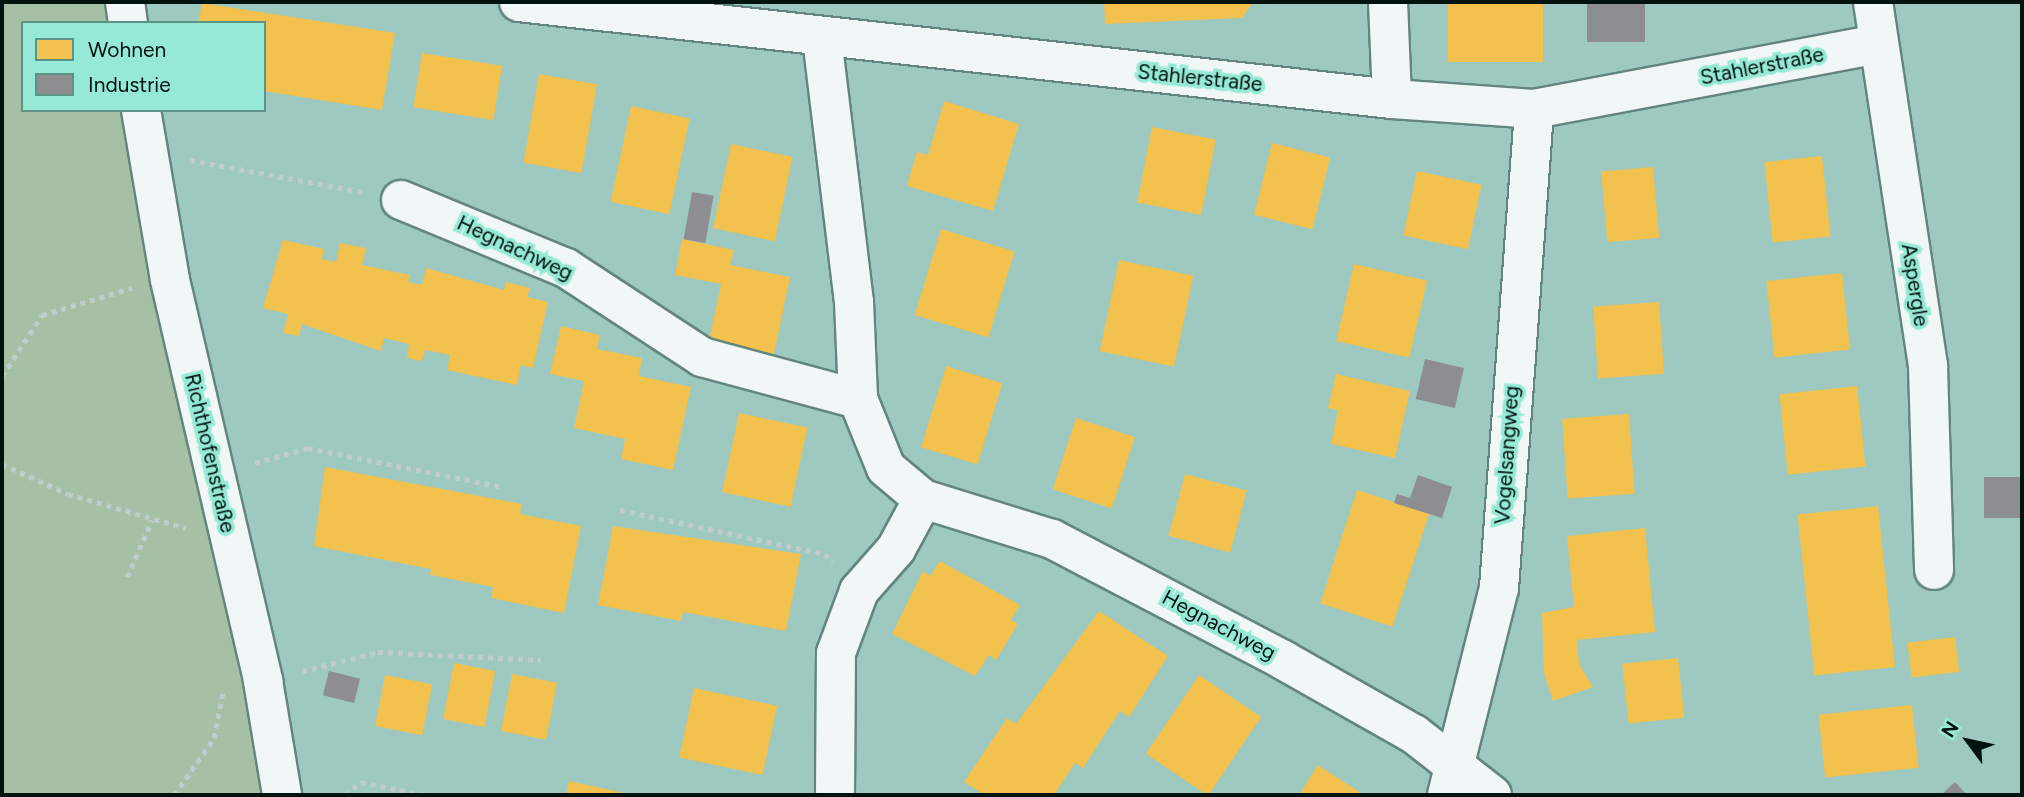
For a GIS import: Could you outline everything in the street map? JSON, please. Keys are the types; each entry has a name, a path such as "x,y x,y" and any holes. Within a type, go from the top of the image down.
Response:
{"street":[{"path":"125,2 128,21"},
{"name":"Stahlerstraße","path":"520,2 602,9 822,38 1392,99 1534,109 1878,44"},
{"path":"1388,2 1392,99"},
{"name":"Aspergle","path":"1873,2 1928,366 1934,569"},
{"name":"Hegnachweg","path":"822,38 854,302 858,399 886,468 923,499 1052,539 1121,572 1452,779 1492,795"},
{"name":"Vogelsangweg","path":"1452,779 1499,588 1534,109"},
{"name":"Richthofenstraße","path":"141,112 170,280 230,542 282,795"},
{"name":"Hegnachweg","path":"401,200 566,268 702,357 858,399"},
{"path":"835,795 836,653 859,591 896,549 923,499"}],"path":[{"path":"150,159 291,176 401,200"},
{"path":"2,376 42,315 83,298 170,280"},
{"path":"255,463 308,448 503,487"},
{"path":"2,464 68,494 230,542"},
{"path":"620,510 825,554 859,591"},
{"path":"127,577 152,520"},
{"path":"307,669 378,652 541,660"},
{"path":"345,795 361,782 425,795"}],"green space":[{"path":"2,2 109,2 111,21 21,21 21,112 124,112 249,680 261,795 2,795"}],"building: Wohnen":[{"path":"1104,2 1253,2 1242,18 1105,24"},
{"path":"1448,2 1543,2 1543,62 1448,62"},
{"path":"202,3 395,33 382,110 266,91 266,21 198,21"},
{"path":"422,53 502,66 493,120 413,107"},
{"path":"539,74 597,84 581,173 523,163"},
{"path":"944,101 1019,124 993,211 907,186 917,152 928,155"},
{"path":"631,106 690,118 669,214 611,202"},
{"path":"1152,127 1216,139 1201,215 1137,203"},
{"path":"1272,143 1330,158 1312,229 1254,215"},
{"path":"731,144 793,157 775,241 713,228"},
{"path":"1822,156 1830,237 1773,243 1764,162"},
{"path":"1653,167 1659,238 1607,242 1601,172"},
{"path":"1417,171 1482,185 1468,249 1403,236"},
{"path":"941,229 1015,252 988,338 915,315"},
{"path":"682,239 734,250 730,265 790,277 774,354 709,341 721,284 675,275"},
{"path":"283,240 324,249 322,259 336,262 340,243 366,248 362,265 410,275 408,282 422,285 426,268 504,290 506,282 530,288 527,297 548,302 533,368 521,365 517,385 447,370 450,355 425,350 422,361 407,358 409,344 384,338 381,351 302,324 299,336 283,333 288,314 263,308"},
{"path":"1119,260 1193,276 1174,367 1100,351"},
{"path":"1354,264 1427,281 1409,358 1336,341"},
{"path":"1842,273 1850,350 1774,358 1766,281"},
{"path":"1659,302 1664,374 1598,378 1593,307"},
{"path":"561,326 600,335 597,349 642,358 639,376 691,387 673,470 621,459 625,439 574,428 584,381 550,374"},
{"path":"946,366 1002,383 978,465 921,447"},
{"path":"1336,374 1410,391 1395,458 1331,444 1338,410 1328,408"},
{"path":"1857,386 1865,467 1788,475 1779,394"},
{"path":"739,413 807,428 791,507 722,492"},
{"path":"1629,414 1635,494 1568,498 1562,419"},
{"path":"1076,418 1135,437 1112,508 1053,489"},
{"path":"325,467 522,504 520,514 581,526 564,613 491,598 493,587 430,575 431,569 314,546"},
{"path":"1185,474 1247,491 1230,552 1168,536"},
{"path":"1357,490 1429,513 1393,627 1320,603"},
{"path":"1878,506 1895,667 1814,676 1797,514"},
{"path":"613,526 801,554 786,631 683,612 681,621 598,605"},
{"path":"1645,528 1655,632 1577,640 1579,664 1593,687 1553,701 1544,673 1542,613 1574,607 1567,536"},
{"path":"940,561 1020,605 1011,620 1018,624 996,660 989,655 975,676 892,634 923,571 930,576"},
{"path":"1099,611 1168,656 1129,717 1120,711 1083,768 1075,763 1054,795 985,795 964,782 1007,718 1016,724"},
{"path":"1955,637 1959,672 1912,678 1907,643"},
{"path":"1678,658 1684,718 1629,724 1622,664"},
{"path":"454,663 495,671 484,727 443,719"},
{"path":"512,674 557,683 546,740 501,731"},
{"path":"385,675 432,684 422,735 375,726"},
{"path":"1199,675 1261,717 1209,795 1146,754"},
{"path":"694,688 777,706 762,775 679,757"},
{"path":"1912,705 1919,768 1825,777 1819,715"},
{"path":"1318,765 1364,795 1299,795"},
{"path":"569,781 629,794 629,795 566,795"}],"building: Industrie":[{"path":"1587,2 1645,2 1645,42 1587,42"},
{"path":"692,192 714,196 705,243 684,239"},
{"path":"1425,359 1464,368 1455,408 1416,399"},
{"path":"1418,475 1452,487 1442,518 1394,503 1397,494 1410,498"},
{"path":"1984,477 2022,477 2022,518 1984,518"},
{"path":"329,671 360,679 354,703 323,695"},
{"path":"1955,782 1967,795 1941,795"}]}
